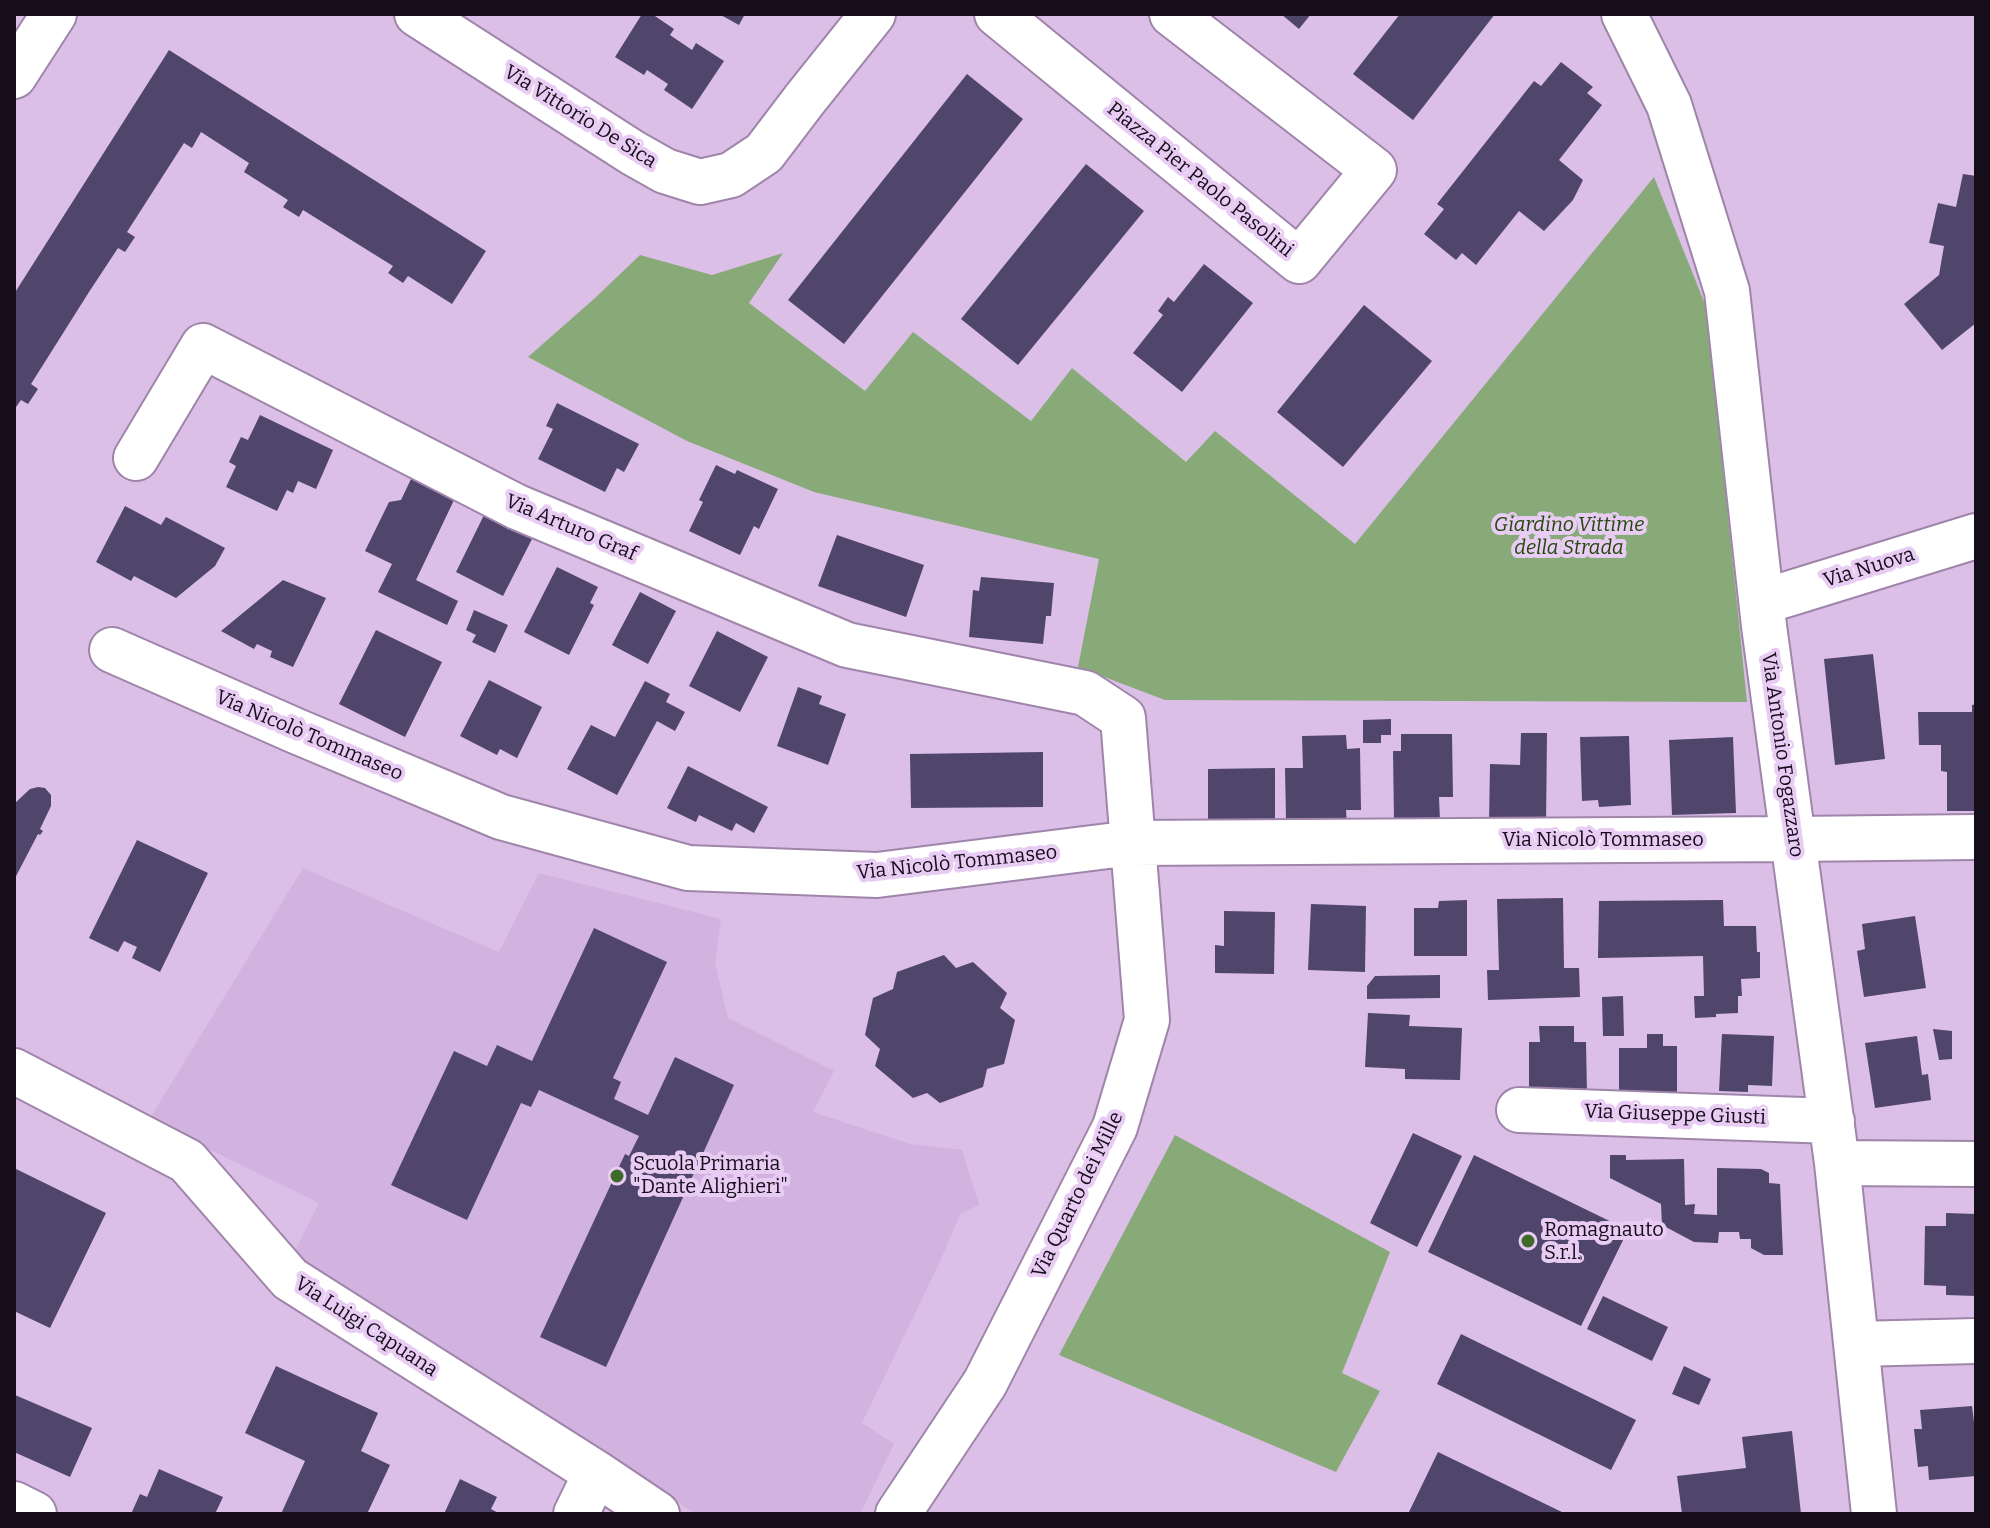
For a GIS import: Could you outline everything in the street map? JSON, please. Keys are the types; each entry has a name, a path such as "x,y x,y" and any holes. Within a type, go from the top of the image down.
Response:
{"street":[{"path":"14,76 54,14"},
{"name":"Via Vittorio De Sica","path":"417,14 633,153 665,171 700,182 731,175 764,153 873,14"},
{"name":"Piazza Pier Paolo Pasolini","path":"997,14 1299,261 1374,170 1172,14"},
{"name":"Via Antonio Fogazzaro","path":"1624,14 1669,105 1727,291 1762,602 1834,1142 1874,1514"},
{"name":"Via Arturo Graf","path":"136,458 203,346 517,507 847,645 1085,693"},
{"name":"Via Nuova","path":"1762,602 1976,536"},
{"name":"Via Nicolò Tommaseo","path":"112,650 501,817 688,868 877,875 1132,843 1976,837"},
{"name":"Via Quarto dei Mille","path":"898,1514 985,1383 1115,1127 1147,1020 1123,718 1085,693"},
{"name":"Via Luigi Capuana","path":"14,1071 187,1161 290,1279 657,1514"},
{"name":"Via Giuseppe Giusti","path":"1519,1110 1834,1142 1976,1164"},
{"path":"1856,1344 1976,1341"},
{"path":"576,1514 596,1473"},
{"path":"14,1504 34,1514"}],"shaded area":[{"name":"Scuola Primaria \"Dante Alighieri\"","path":"303,868 499,952 539,873 721,919 715,963 728,1018 834,1071 813,1112 910,1144 962,1150 979,1205 961,1213 862,1423 894,1444 860,1514 696,1514 293,1255 319,1203 149,1120"}],"green space":[{"name":"Giardino Vittime della Strada","path":"1654,177 1707,309 1747,702 1165,700 1078,667 1099,559 814,492 687,441 528,357 640,255 712,275 783,253 749,303 865,391 913,332 1031,421 1072,368 1186,462 1215,431 1355,544"},
{"path":"1175,1135 1390,1252 1342,1373 1380,1391 1336,1472 1059,1355"}],"building":[{"path":"642,14 652,14 674,29 670,35 692,50 696,43 724,61 692,109 664,90 668,84 647,70 644,75 615,57"},
{"path":"719,14 745,14 739,25"},
{"path":"1281,14 1311,14 1299,29"},
{"path":"1400,14 1495,14 1413,120 1353,74"},
{"path":"169,50 486,251 452,304 408,276 403,283 388,273 393,266 303,210 299,217 283,207 288,200 244,172 249,163 201,132 192,148 184,143 127,232 135,237 125,252 118,248 89,292 31,384 38,389 28,404 21,400 14,410 14,294"},
{"path":"1561,62 1593,87 1587,93 1602,105 1559,160 1583,180 1573,200 1544,231 1519,211 1476,265 1462,253 1456,260 1424,234 1444,209 1437,204 1534,81 1541,86"},
{"path":"967,74 1023,119 844,344 788,300"},
{"path":"1086,164 1144,211 1018,365 961,319"},
{"path":"1963,174 1976,176 1976,323 1942,350 1904,304 1939,275 1944,246 1929,243 1938,203 1956,207"},
{"path":"1204,264 1253,303 1182,392 1133,353 1163,315 1158,311 1168,297 1174,302"},
{"path":"1364,305 1432,361 1343,467 1277,412"},
{"path":"557,403 639,444 624,472 617,468 605,492 538,459 553,429 546,426"},
{"path":"260,415 333,450 316,489 298,481 293,493 287,490 277,511 226,487 236,466 229,462 241,437 248,440"},
{"path":"716,465 735,474 737,470 778,489 759,529 754,526 740,555 689,531 703,502 699,500"},
{"path":"411,479 454,500 416,580 458,601 447,625 378,592 392,564 365,551 389,502 401,500"},
{"path":"125,506 161,525 166,517 225,548 215,566 176,598 134,576 131,581 96,562"},
{"path":"484,515 532,539 503,596 456,572"},
{"path":"837,535 924,565 906,617 818,586"},
{"path":"557,567 598,587 590,603 594,605 569,655 524,632"},
{"path":"981,577 1054,583 1051,616 1046,616 1043,644 969,637 973,590 979,591"},
{"path":"283,580 326,598 293,667 270,657 272,651 257,644 254,649 221,631"},
{"path":"640,592 676,611 648,664 612,645"},
{"path":"474,610 508,625 495,653 472,642 476,635 466,630"},
{"path":"376,630 442,662 405,737 339,704"},
{"path":"717,631 768,657 740,712 689,686"},
{"path":"1873,654 1885,759 1835,765 1824,659"},
{"path":"489,680 542,707 517,758 500,749 497,755 460,736"},
{"path":"645,681 670,694 666,702 685,712 675,731 657,721 617,795 567,769 591,725 615,737"},
{"path":"798,687 822,696 819,704 846,714 828,765 777,746"},
{"path":"1976,704 1976,811 1947,811 1947,772 1941,771 1941,745 1919,745 1918,712 1972,712 1972,705"},
{"path":"1391,719 1391,735 1381,735 1381,743 1363,743 1363,720"},
{"path":"1521,733 1547,733 1546,824 1489,823 1490,764 1520,765"},
{"path":"1401,734 1452,734 1453,797 1439,797 1440,821 1394,821 1393,751 1401,751"},
{"path":"1346,735 1347,749 1360,748 1361,810 1346,810 1347,825 1304,827 1303,819 1286,819 1285,768 1303,768 1302,736"},
{"path":"1629,736 1631,805 1599,807 1598,800 1582,801 1580,737"},
{"path":"1733,737 1736,813 1672,815 1669,740"},
{"path":"1043,752 1043,807 911,808 910,754"},
{"path":"688,766 768,807 754,833 736,823 732,831 699,815 696,822 667,808"},
{"path":"1275,768 1275,826 1208,827 1208,769"},
{"path":"45,788 51,795 51,806 40,829 43,831 38,834 14,880 14,804 30,789"},
{"path":"137,840 208,873 160,972 132,958 137,947 124,941 118,952 89,938"},
{"path":"1563,898 1564,968 1579,968 1580,997 1488,1000 1487,970 1499,970 1497,899"},
{"path":"1467,900 1467,956 1414,956 1414,908 1438,908 1439,901"},
{"path":"1723,900 1724,926 1756,926 1757,952 1760,952 1760,978 1741,979 1742,996 1738,996 1738,1013 1695,1018 1694,996 1704,996 1703,956 1598,958 1599,901"},
{"path":"1311,904 1366,906 1365,972 1308,970"},
{"path":"1224,911 1275,912 1274,974 1215,973 1215,945 1224,946"},
{"path":"1915,916 1926,988 1864,997 1857,951 1865,949 1862,924"},
{"path":"594,928 667,962 613,1078 621,1082 614,1099 648,1115 675,1057 734,1085 606,1367 540,1337 625,1154 629,1156 639,1136 539,1090 531,1107 521,1103 467,1220 391,1185 454,1051 487,1066 497,1045 532,1061"},
{"path":"944,955 956,968 973,962 1007,993 1000,1008 1015,1020 1004,1064 987,1069 983,1087 940,1103 927,1093 913,1098 875,1066 880,1049 865,1035 873,998 893,989 897,972"},
{"path":"1440,975 1440,998 1367,999 1367,986 1375,976"},
{"path":"1623,996 1624,1036 1603,1036 1602,997"},
{"path":"1368,1013 1410,1015 1409,1026 1462,1028 1460,1080 1405,1079 1405,1069 1365,1067"},
{"path":"1539,1026 1574,1026 1574,1042 1586,1042 1587,1093 1529,1093 1529,1042 1540,1042"},
{"path":"1933,1029 1952,1031 1952,1059 1939,1060"},
{"path":"1647,1034 1663,1034 1663,1046 1677,1046 1677,1093 1619,1092 1619,1048 1647,1048"},
{"path":"1722,1034 1774,1036 1772,1086 1748,1085 1748,1092 1719,1091"},
{"path":"1917,1036 1922,1075 1928,1074 1931,1100 1875,1108 1865,1043"},
{"path":"1413,1133 1462,1156 1417,1247 1370,1223"},
{"name":"Romagnauto S.r.l.","path":"1474,1155 1628,1230 1581,1326 1428,1252"},
{"path":"1610,1155 1626,1155 1626,1160 1684,1159 1685,1205 1695,1204 1694,1214 1717,1215 1717,1168 1761,1169 1769,1173 1769,1183 1780,1184 1783,1255 1764,1255 1751,1248 1751,1239 1740,1239 1739,1232 1719,1232 1718,1243 1694,1242 1662,1225 1661,1204 1610,1178"},
{"path":"14,1168 106,1213 50,1328 14,1311"},
{"path":"1946,1213 1976,1214 1976,1296 1946,1295 1946,1286 1924,1285 1925,1226 1946,1226"},
{"path":"1603,1296 1668,1327 1652,1361 1587,1329"},
{"path":"1461,1334 1636,1420 1611,1470 1437,1384"},
{"path":"276,1366 378,1413 361,1451 390,1465 367,1514 281,1514 305,1461 245,1433"},
{"path":"1684,1366 1711,1379 1699,1405 1672,1394"},
{"path":"15,1395 92,1428 70,1477 14,1452"},
{"path":"1972,1406 1976,1476 1929,1480 1928,1466 1918,1467 1914,1429 1922,1429 1920,1410"},
{"path":"1792,1431 1801,1514 1682,1514 1677,1476 1746,1468 1742,1437"},
{"path":"1438,1452 1566,1514 1408,1514"},
{"path":"159,1469 223,1497 215,1514 131,1514 140,1494 147,1497"},
{"path":"460,1479 497,1497 491,1509 500,1514 444,1514"}],"place":[{"name":"Scuola Primaria \"Dante Alighieri\"","path":"617,1176"},
{"name":"Romagnauto S.r.l.","path":"1528,1241"}]}
